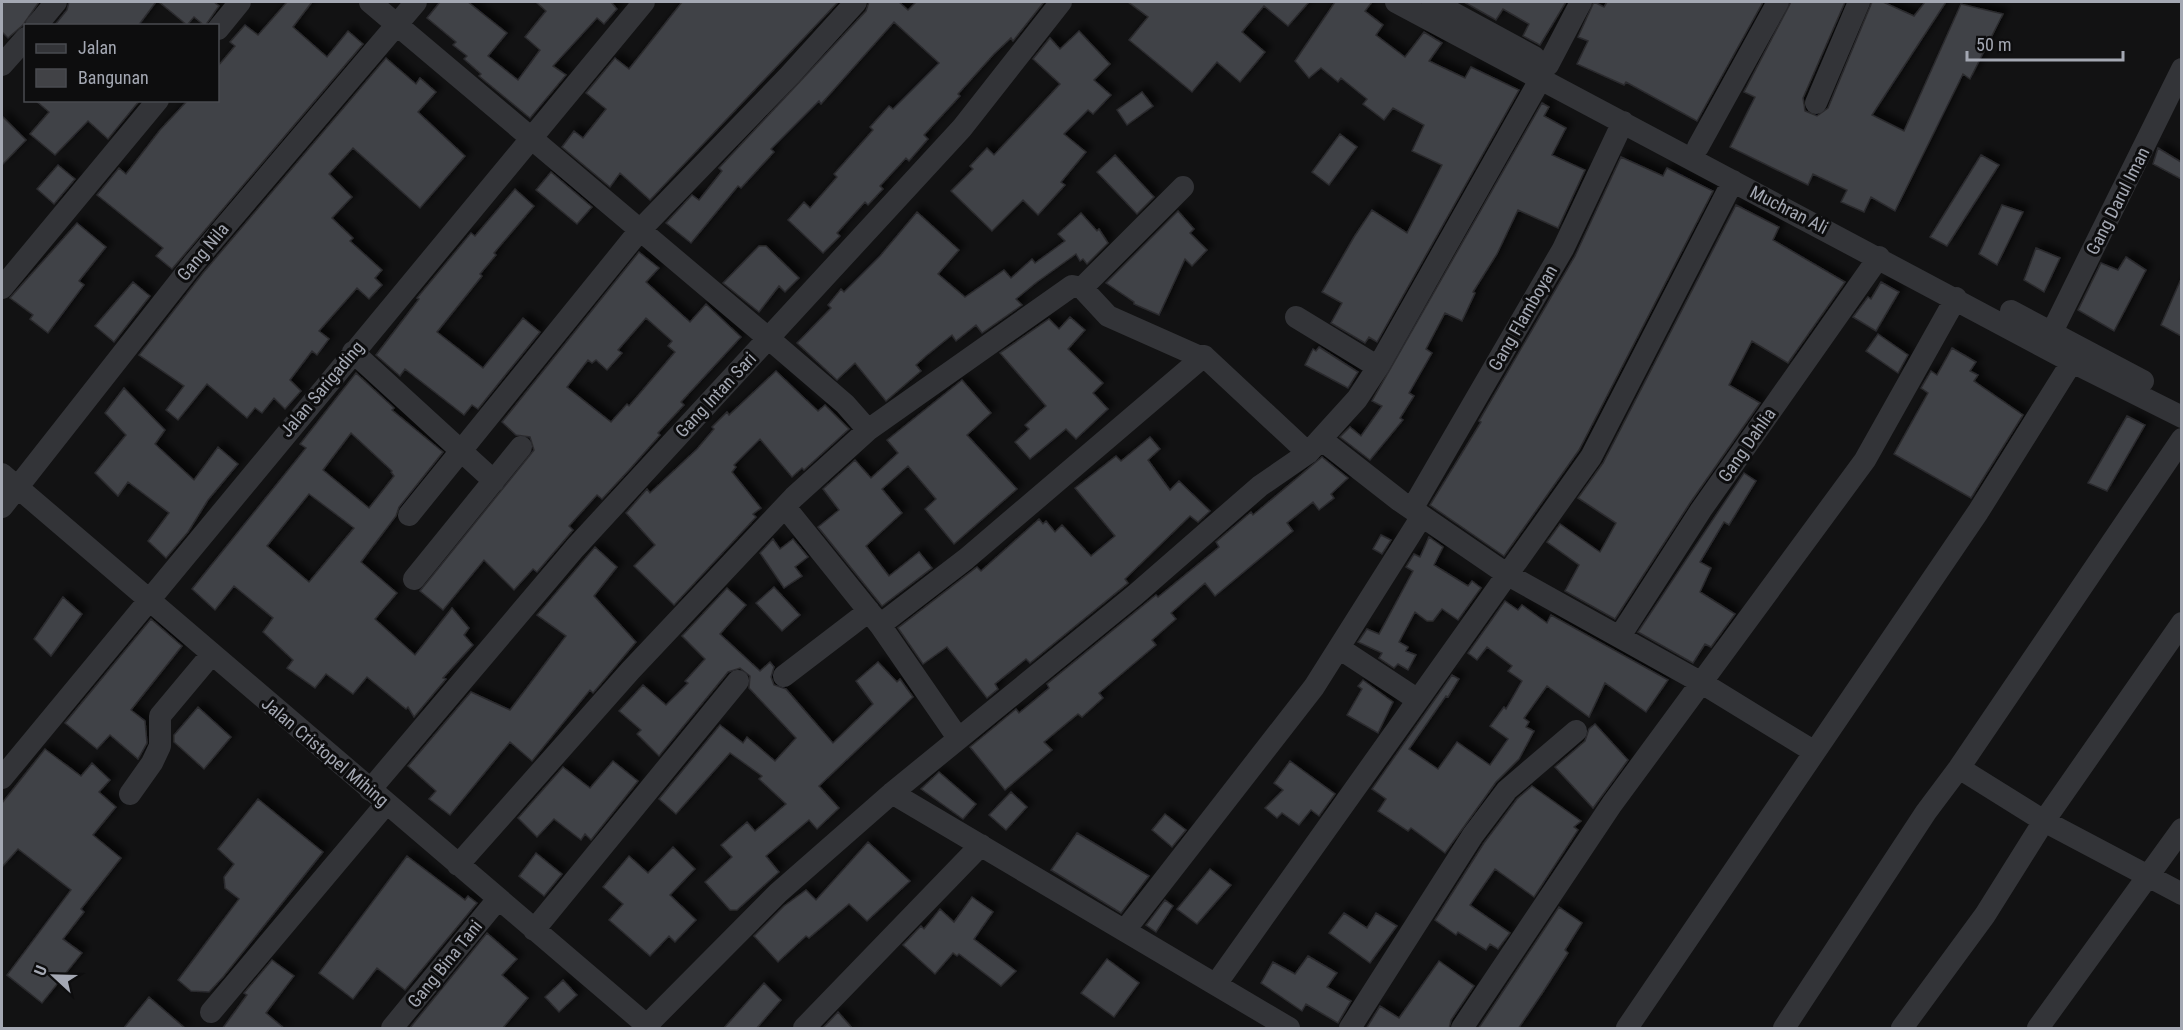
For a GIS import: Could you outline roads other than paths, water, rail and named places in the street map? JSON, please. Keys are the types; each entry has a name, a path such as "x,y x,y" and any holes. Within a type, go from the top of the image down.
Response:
{"street":[{"path":"38,24 56,2"},
{"path":"219,28 240,2"},
{"path":"370,2 768,338 844,404 868,430"},
{"name":"Gang Nila","path":"2,507 9,481 416,2"},
{"name":"Jalan Sarigading","path":"2,778 644,2"},
{"path":"409,515 640,230 789,76 856,2"},
{"name":"Gang Intan Sari","path":"211,1012 575,548 962,128 1061,2"},
{"name":"Muchran Ali","path":"1396,2 1698,147 2052,332 2077,355 2181,417"},
{"name":"Muchran Ali","path":"1433,2 1471,10 1545,72 1623,122 1733,181 1956,298 2181,401"},
{"path":"647,1027 778,893 892,793 1135,595 1260,486 1315,447 1357,399 1378,367 1545,72 1581,2"},
{"path":"1698,147 1778,2"},
{"path":"1816,103 1859,2"},
{"path":"2,65 24,40"},
{"name":"Gang Darul Iman","path":"2052,332 2181,69"},
{"path":"2,288 156,102"},
{"name":"Gang Flamboyan","path":"1125,930 1314,687 1339,648 1563,249 1623,122"},
{"path":"1216,984 1508,575 1607,430 1733,181"},
{"path":"1083,288 1183,187"},
{"name":"Gang Dahlia","path":"1620,636 1701,510 1879,257"},
{"path":"458,865 630,671 784,507 868,430 1072,286 1083,288 1108,316 1198,356 1204,356 1315,447 1417,512 1508,575 1702,682 1814,751"},
{"path":"1462,1029 1612,804 1865,460 1956,298"},
{"path":"1296,317 1378,367"},
{"path":"353,352 494,481"},
{"path":"1627,1029 1978,512 2077,355"},
{"path":"784,676 966,559 1204,356"},
{"path":"1784,1029 1926,813 1959,768 2181,439"},
{"path":"414,579 521,447"},
{"name":"Jalan Cristopel Mihing","path":"9,481 647,1027"},
{"path":"784,507 874,618 958,738"},
{"path":"1902,1029 1984,915 2044,821 2181,623"},
{"path":"1339,648 1418,700"},
{"path":"130,794 152,764 160,746 159,716 211,655"},
{"path":"534,930 738,681"},
{"path":"1350,1029 1473,835 1507,790 1576,730"},
{"path":"1959,768 2044,821 2146,878 2181,894"},
{"path":"892,793 1289,1029"},
{"path":"2038,1029 2181,829"},
{"path":"804,1029 981,845"},
{"name":"Gang Bina Tani","path":"392,1029 498,899"}]}
